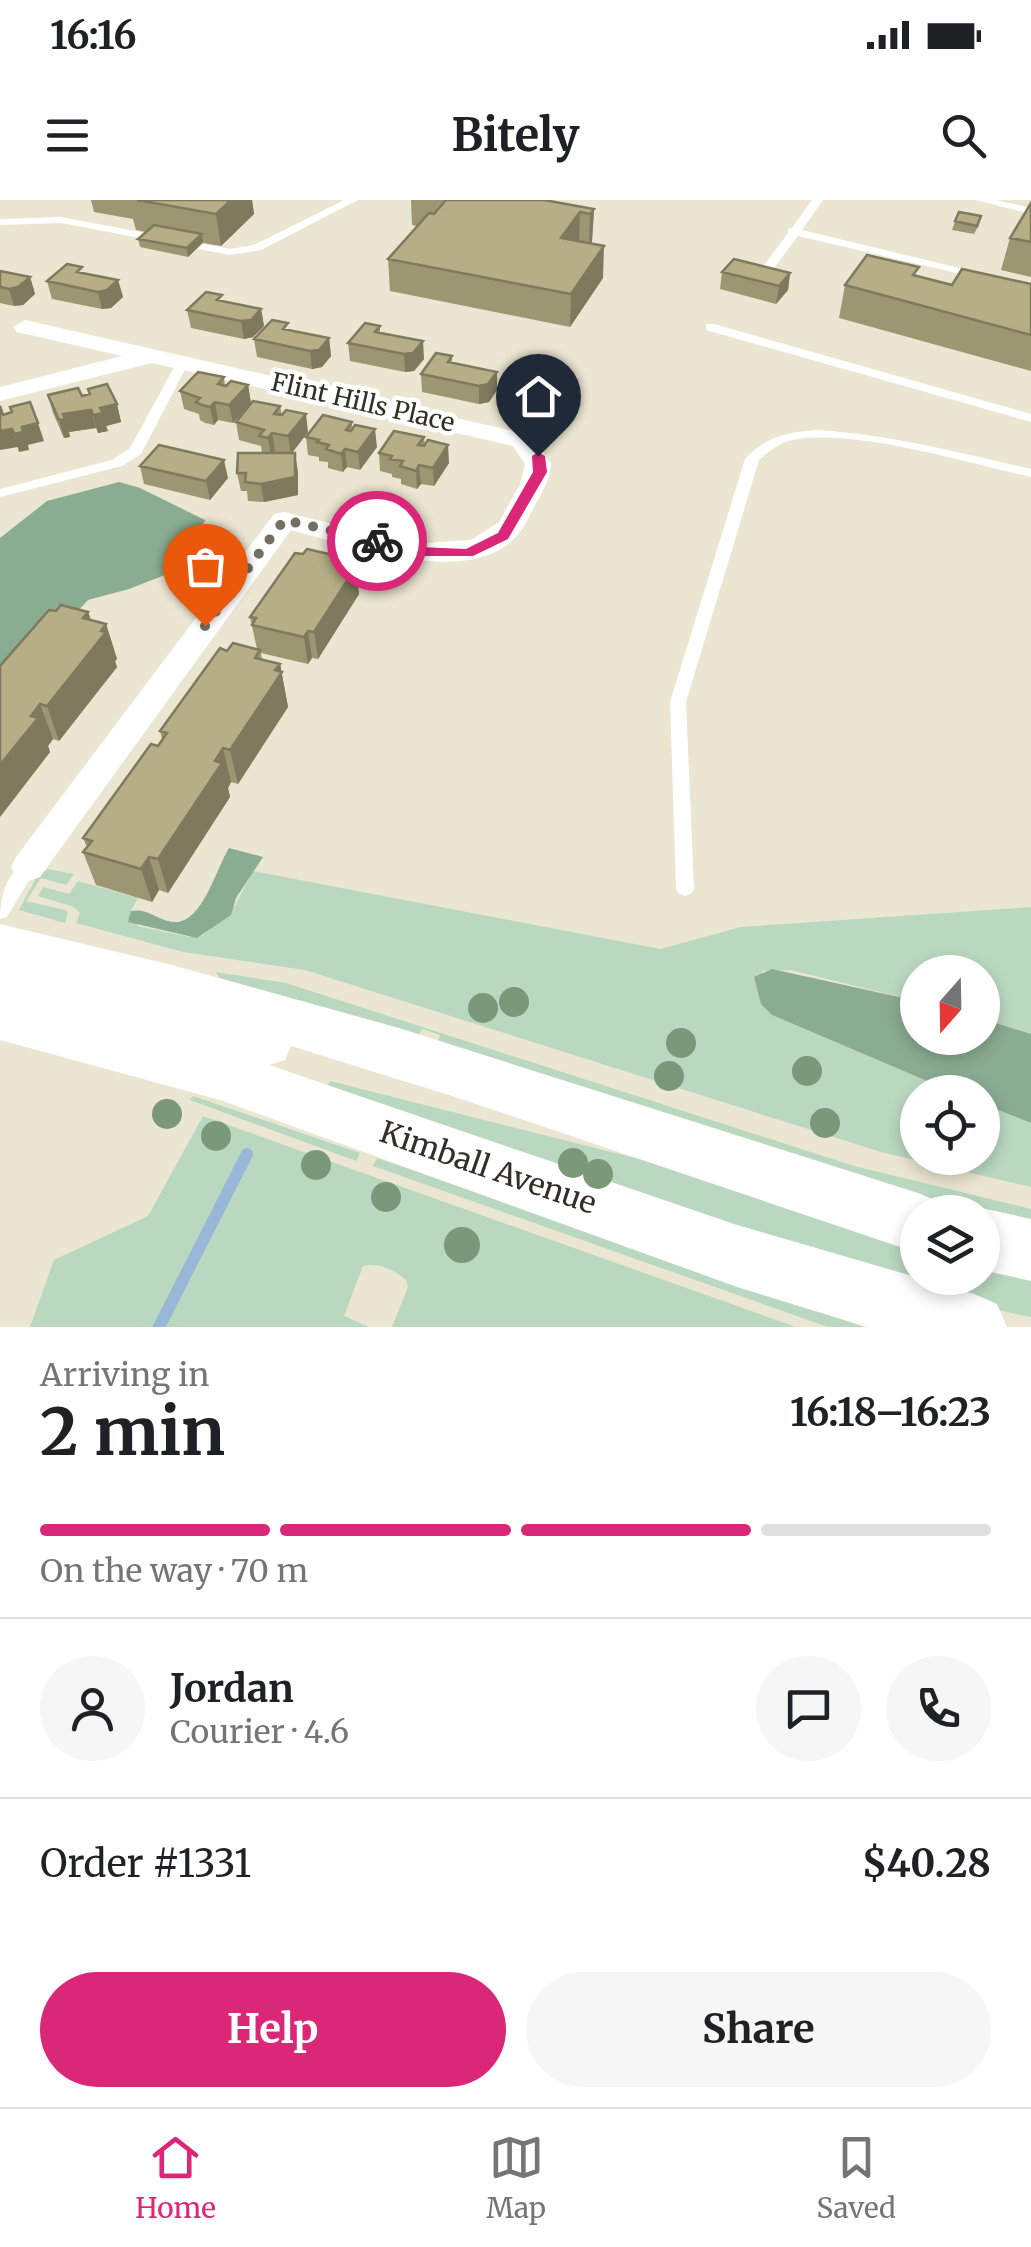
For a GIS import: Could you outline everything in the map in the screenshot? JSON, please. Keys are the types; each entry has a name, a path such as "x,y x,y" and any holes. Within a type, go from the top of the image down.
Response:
{"main road":[{"path":"0,946 164,986 452,1070 794,1186 900,1217"},
{"path":"0,981 191,1030 452,1070"},
{"name":"Kimball Avenue","path":"0,1016 220,1074 736,1256 974,1327"},
{"path":"1000,1243 1031,1250"}],"street":[{"name":"Flint Hills Place","path":"25,326 522,440 538,456 540,472 503,536 468,553 419,551 284,520 28,867"},
{"name":"Flint Hills Place","path":"0,394 169,359"}],"lane":[{"path":"0,222 60,220 230,252 256,248 354,200"},
{"path":"764,272 818,200"},
{"path":"980,200 1031,211"},
{"path":"792,231 994,278"},
{"path":"710,326 1031,418"},
{"path":"0,493 117,463 136,451 169,359"},
{"path":"685,888 678,702 752,460 765,446 790,436 838,434 1031,473"},
{"path":"0,911 28,867"}],"green space":[{"path":"119,482 205,520 185,567 88,600 0,667 0,538 47,501"},
{"path":"229,848 263,857 236,898 231,915 197,938 128,922 131,911 136,910 168,921 180,922 189,917 206,896"},
{"path":"48,869 74,874 66,885 41,878 26,901 65,910 65,923 19,910 37,876"},
{"path":"253,871 660,949 741,927 1031,907 1031,1034 1000,1024 1000,955 900,955 900,997 790,970 762,971 772,1015 913,1075 900,1075 900,1156 305,970 183,952 76,923 80,913 74,907 38,896 43,887 69,894 78,881 138,898 131,911 138,926 189,937 202,936 235,906"},
{"path":"772,969 900,997 900,1055 1000,1055 1000,1024 1031,1034 1031,1123 1000,1111 1000,1075 913,1075 772,1015 761,1004 754,977"},
{"path":"216,972 286,983 854,1166 973,1195 904,1195 865,1176 438,1041 440,1035 422,1029 419,1034 409,1035 220,979"},
{"path":"330,1081 659,1164 900,1242 900,1280 325,1092"},
{"path":"193,1096 360,1153 356,1161 190,1100"},
{"path":"1000,1111 1031,1123 1031,1187 980,1175 1000,1175"},
{"path":"203,1116 796,1327 392,1327 408,1287 406,1280 386,1268 369,1265 363,1266 344,1316 369,1327 30,1327 54,1260 148,1216"},
{"path":"377,1158 864,1327 828,1327 373,1166"},
{"path":"1000,1201 1031,1209 1031,1226 1000,1219"},
{"path":"1000,1268 1031,1275 1031,1317 947,1295 1000,1295"}],"building":[{"path":"137,200 231,200 216,214"},
{"path":"446,200 544,200 594,209 590,214 580,212 561,238 604,246 571,294 388,259 429,213 434,214"},
{"path":"1031,203 1031,242 1010,238"},
{"path":"959,212 981,216 977,226 955,221"},
{"path":"154,225 202,234 187,248 138,239"},
{"path":"867,255 919,267 913,275 952,285 962,269 1031,284 1031,335 845,285"},
{"path":"734,259 790,273 779,286 722,272"},
{"path":"67,264 82,267 77,272 118,280 98,292 47,281"},
{"path":"0,271 30,277 9,289 0,287"},
{"path":"206,292 222,295 217,300 261,309 251,320 241,321 187,310"},
{"path":"272,320 288,323 283,329 329,338 319,350 310,351 254,339"},
{"path":"365,323 380,326 375,332 423,341 413,353 404,354 348,343"},
{"path":"436,353 452,356 448,362 497,372 488,384 479,386 421,374"},
{"path":"198,372 224,377 218,384 226,386 231,381 248,385 229,405 202,405 196,402 200,398 180,391"},
{"path":"107,384 117,404 100,408 103,413 93,415 91,410 63,414 65,419 59,420 48,395 78,388 82,396 90,394 88,389"},
{"path":"253,401 280,406 274,414 282,415 286,410 306,414 288,436 259,436 264,430 236,422"},
{"path":"30,402 38,423 22,427 23,432 14,434 12,429 0,431 0,406 3,415 12,412 10,407"},
{"path":"323,415 352,422 346,430 351,431 355,425 375,429 358,452 345,449 341,454 306,437"},
{"path":"394,431 424,437 418,445 424,446 428,440 448,445 433,468 419,465 416,471 400,466 403,461 379,453"},
{"path":"159,445 224,460 206,481 140,466"},
{"path":"238,453 295,453 295,477 261,484 245,482 246,473 237,473"},
{"path":"307,549 355,560 351,565 356,567 314,632 308,631 304,637 252,625 256,618 250,617 295,553 303,554"},
{"path":"61,605 88,612 83,618 106,624 101,631 106,632 47,706 40,704 31,716 38,718 0,765 0,666 49,610 56,611"},
{"path":"233,643 260,650 255,658 280,664 275,670 282,672 230,750 223,748 215,761 222,763 158,859 149,857 141,869 83,852 92,841 83,838 151,744 158,746 167,733 160,731 220,648 227,651"}],"waterway":[{"path":"159,1327 247,1154"}],"way so far":[{"path":"205,626 284,520 377,541"}],"route":[{"path":"377,541 419,551 468,553 503,536 540,472 538,456"}]}
